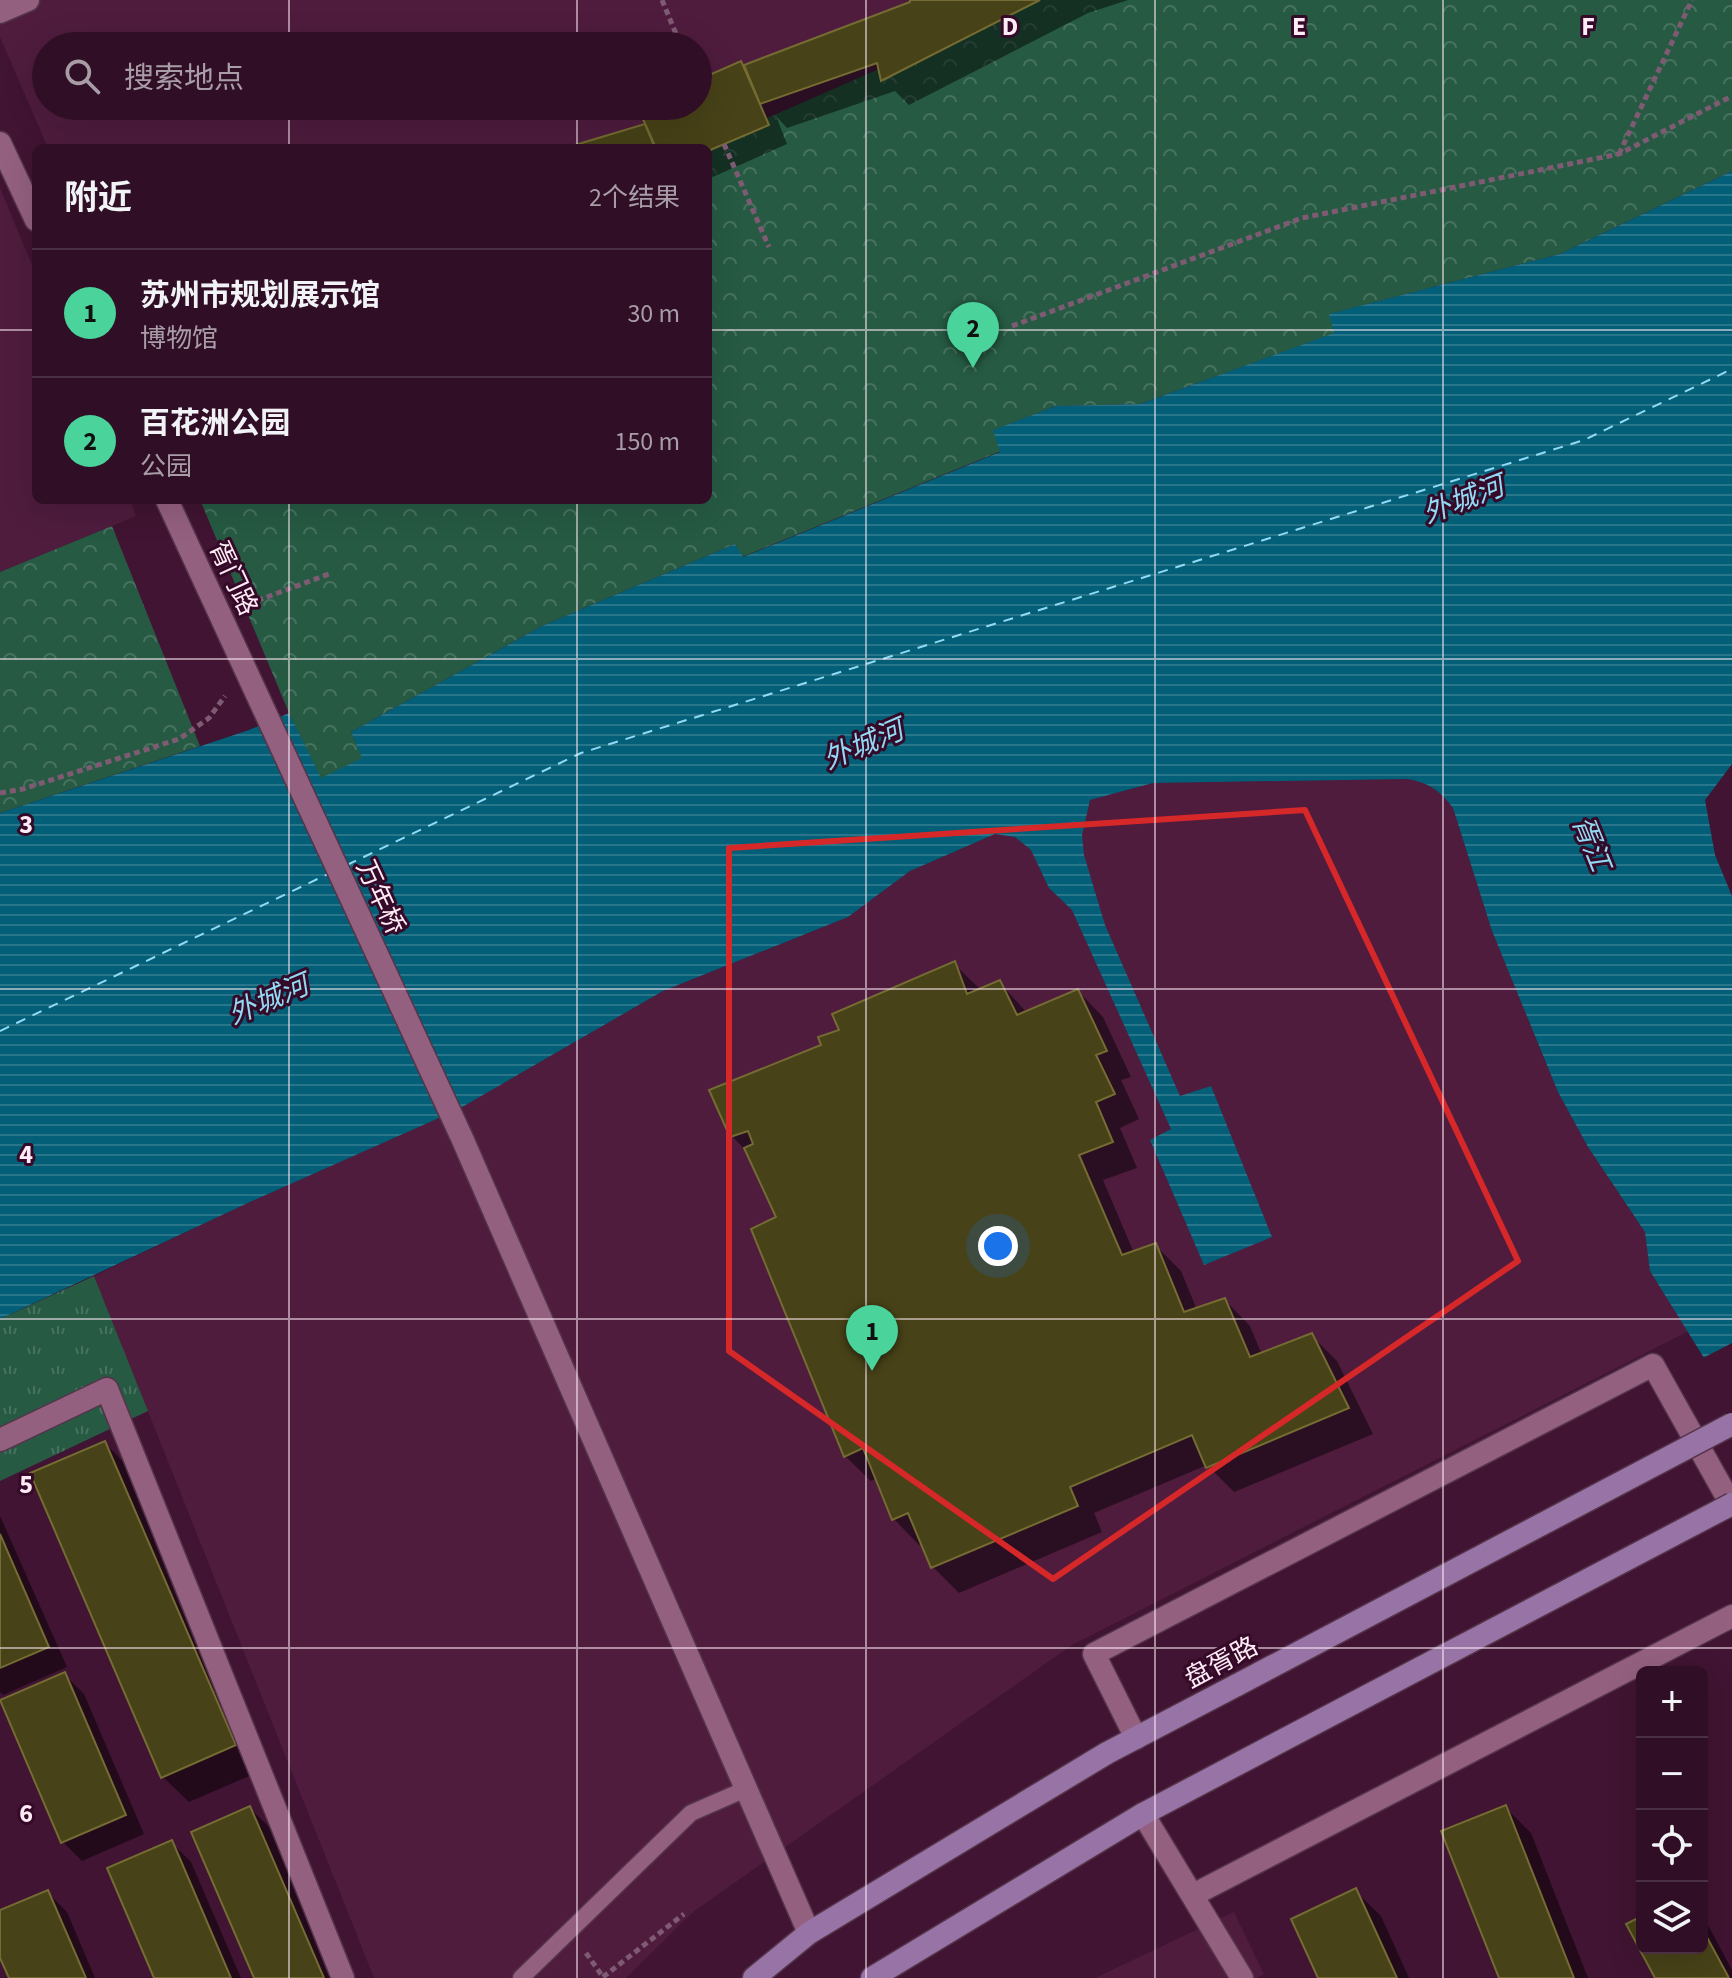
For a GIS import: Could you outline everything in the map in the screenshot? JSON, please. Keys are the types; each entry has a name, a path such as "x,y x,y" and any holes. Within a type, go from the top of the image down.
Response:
{"main road":[{"name":"盘胥路","path":"754,1978 809,1933 1136,1738 1732,1424"},
{"path":"872,1978 1143,1814 1732,1505"}],"street":[{"path":"0,12 28,0"},
{"path":"0,143 32,211"},
{"name":"胥门路","path":"169,504 248,675"},
{"name":"万年桥","path":"248,675 462,1138 809,1933"},
{"path":"1136,1738 1094,1654 1653,1365 1732,1505"},
{"path":"0,1440 107,1389 343,1978"},
{"path":"1193,1895 1732,1616"},
{"path":"1143,1814 1242,1978"}],"lane":[{"path":"521,1978 691,1813 746,1789"}],"path":[{"path":"662,0 675,32"},
{"path":"1619,154 1692,0"},
{"path":"1012,326 1302,218 1619,154 1732,96"},
{"path":"724,144 769,247"},
{"path":"220,615 329,574"},
{"path":"0,793 23,789 179,739 209,718 248,675"},
{"path":"604,1978 684,1914"}],"highlighted area":[{"path":"1305,810 1518,1261 1053,1579 729,1351 729,848"}],"shaded area":[{"path":"0,0 1036,0 708,144 46,144 36,120 712,120 712,32 32,32 32,111 0,37"},
{"path":"0,188 32,265 32,504 132,504 136,516 0,572"},
{"path":"1423,781 1442,793 1453,808 1492,931 1558,1092 1588,1147 1646,1232 1650,1271 1689,1331 1072,1645 693,1912 626,1978 374,1978 94,1276 250,1202 457,1110 663,991 848,917 910,871 995,834 1090,800 1153,783"},
{"path":"1234,1912 1264,1974 1257,1978 1095,1978"}],"green space":[{"path":"1036,0 1732,0 1732,171 1560,254 1330,314 1335,333 1140,404 1056,406 994,430 1001,451 742,557 735,544 542,626 351,732 363,758 320,779 289,713 202,504 712,504 712,144 708,144"},
{"path":"112,526 200,746 0,813 0,572"},
{"path":"94,1276 148,1411 0,1481 0,1319"}],"water":[{"path":"1732,171 1732,764 1705,800 1715,855 1732,896 1732,1403 1650,1271 1645,1232 1588,1147 1558,1092 1492,931 1453,808 1433,788 1406,779 1153,783 1090,800 1082,835 1084,855 1105,925 1180,1096 1211,1086 1272,1237 1204,1265 1150,1140 1171,1129 1072,910 1049,888 1031,850 1015,837 995,834 910,871 848,917 663,991 457,1110 250,1202 0,1319 0,813 249,730 289,713 321,778 362,758 351,732 542,626 735,544 743,557 1000,452 993,430 1056,406 1140,404 1334,333 1329,314 1560,254"}],"pier":[{"path":"1732,1343 1732,1407 1701,1359"}],"building":[{"path":"910,0 1040,0 881,81 877,63 760,104 744,65"},
{"path":"741,61 769,125 712,149 712,144 654,144 643,120 712,120 712,74"},
{"path":"645,124 653,144 578,144"},
{"path":"955,961 967,994 1000,980 1017,1015 1078,989 1107,1051 1096,1055 1115,1094 1096,1102 1113,1142 1079,1155 1122,1255 1156,1243 1184,1312 1225,1298 1250,1357 1312,1333 1349,1408 1206,1468 1192,1435 1070,1487 1078,1506 931,1568 908,1513 892,1520 863,1448 844,1457 751,1229 776,1217 744,1148 753,1144 748,1131 730,1137 709,1090 821,1045 818,1037 839,1030 832,1014"},
{"path":"105,1441 236,1745 161,1778 30,1473"},
{"path":"0,1534 49,1647 0,1668"},
{"path":"65,1672 126,1815 61,1843 0,1700"},
{"path":"1506,1805 1574,1978 1499,1978 1441,1831"},
{"path":"250,1806 324,1978 254,1978 191,1832"},
{"path":"172,1840 231,1978 154,1978 107,1868"},
{"path":"1356,1888 1397,1978 1318,1978 1291,1919"},
{"path":"48,1890 86,1978 9,1978 0,1958 0,1910"},
{"path":"1636,1919 1636,1943 1626,1924"},
{"path":"1708,1939 1729,1978 1655,1978 1642,1954 1708,1954"}],"ferry route":[{"path":"347,865 581,753 1584,440 1732,369"},
{"path":"0,1031 330,873"}],"place":[{"name":"百花洲公园","path":"973,368"},
{"name":"苏州市规划展示馆","path":"872,1371"}],"water label":[{"name":"外城河","path":"1463,499"},
{"name":"外城河","path":"863,744"},
{"name":"胥江","path":"1592,843"},
{"name":"外城河","path":"268,999"}]}
